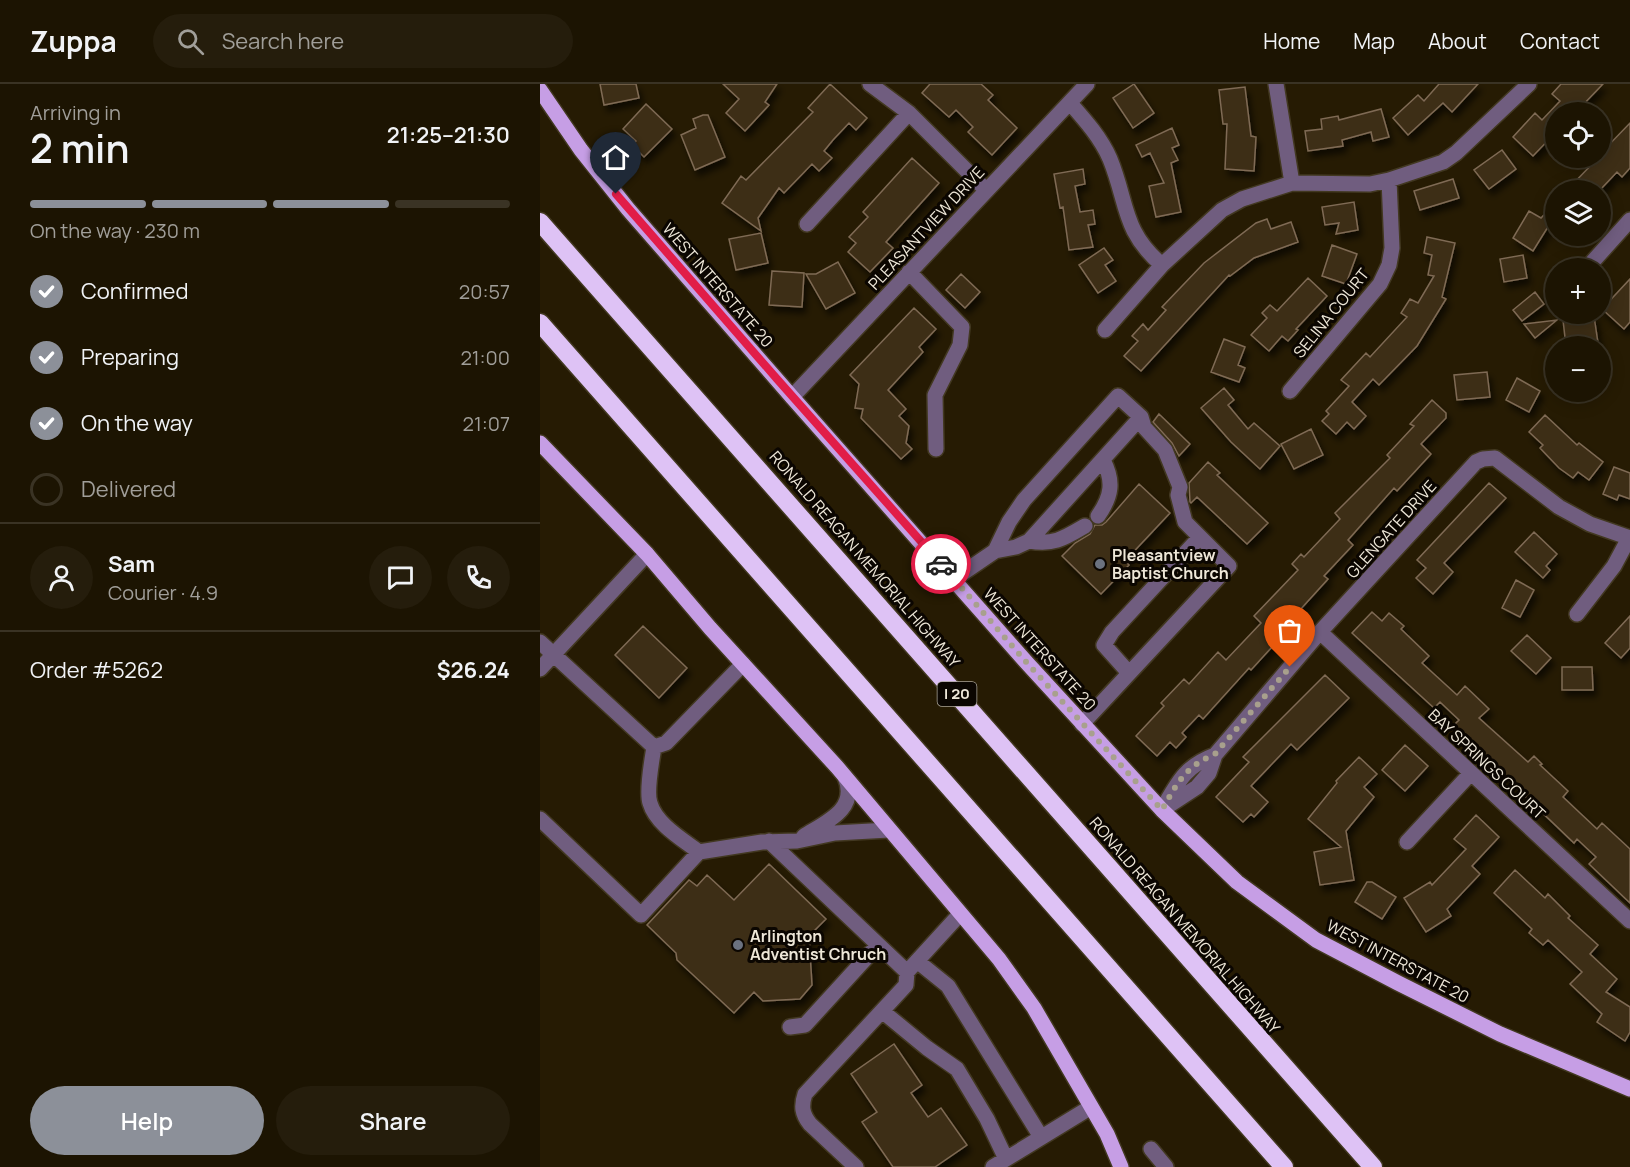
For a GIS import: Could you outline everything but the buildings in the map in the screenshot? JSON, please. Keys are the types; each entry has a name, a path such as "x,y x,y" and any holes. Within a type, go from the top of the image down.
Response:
{"highway":[{"name":"RONALD REAGAN MEMORIAL HIGHWAY","path":"540,222 1373,1167"},
{"path":"540,323 1284,1167"}],"main road":[{"name":"WEST INTERSTATE 20","path":"540,90 581,150 628,209 792,397 1082,724 1162,810 1237,882 1316,940 1500,1034 1630,1089"},
{"path":"540,443 647,554 845,777 999,959 1034,1008 1107,1134 1121,1167"}],"street":[{"path":"870,84 909,113 986,189"},
{"name":"PLEASANTVIEW DRIVE","path":"792,397 1087,84"},
{"path":"1276,84 1292,183"},
{"path":"1105,330 1162,265 1222,210 1242,199 1292,183 1370,184 1443,162 1456,153 1529,84"},
{"path":"1070,103 1091,128 1109,158 1137,240 1162,265"},
{"path":"807,224 909,113"},
{"name":"SELINA COURT","path":"1290,392 1380,284 1389,265 1392,248 1389,180"},
{"path":"1596,258 1630,220"},
{"path":"909,272 962,327 960,345 935,395 936,449"},
{"path":"995,551 1009,522 1024,500 1118,396 1141,417 1144,427 1165,450 1179,488 1178,495 1185,522 1229,566 1082,724"},
{"path":"954,579 995,551 1016,547 1029,541 1141,417"},
{"name":"GLENGATE DRIVE","path":"1162,810 1197,787 1209,773 1215,754 1320,632 1476,462 1495,458 1559,507 1590,524 1630,538"},
{"path":"1098,516 1105,505 1111,479 1103,460"},
{"path":"1029,541 1046,544 1063,539 1085,526"},
{"path":"1129,673 1104,645 1112,632 1200,537"},
{"path":"1576,614 1614,566 1630,538"},
{"path":"540,669 647,554"},
{"name":"BAY SPRINGS COURT","path":"1320,632 1630,921"},
{"path":"540,642 654,747"},
{"path":"654,747 666,743 743,664"},
{"path":"654,747 649,802 658,817 672,832 699,852"},
{"name":"GLENGATE DRIVE","path":"1162,810 1177,784 1197,762 1215,754"},
{"path":"1407,842 1470,773"},
{"path":"1185,775 1197,787"},
{"path":"797,841 842,810 849,794 845,777"},
{"path":"540,819 641,915 699,852 769,842 797,841 835,833 889,830"},
{"path":"769,842 878,945 948,986 1041,1137"},
{"path":"856,1167 805,1118 802,1102 805,1094 906,985 912,967 960,914"},
{"path":"790,1027 805,1025 878,945"},
{"path":"882,1011 957,1069 987,1119 999,1163 1091,1107"},
{"path":"1151,1149 1166,1167"}],"way so far":[{"path":"941,564 1027,663 1162,810 1185,775 1197,762 1215,754 1290,667"}],"place":[{"name":"Pleasantview Baptist Church","path":"1100,564"},
{"name":"Arlington Adventist Chruch","path":"738,945"}],"route":[{"path":"616,194 941,564"}]}
